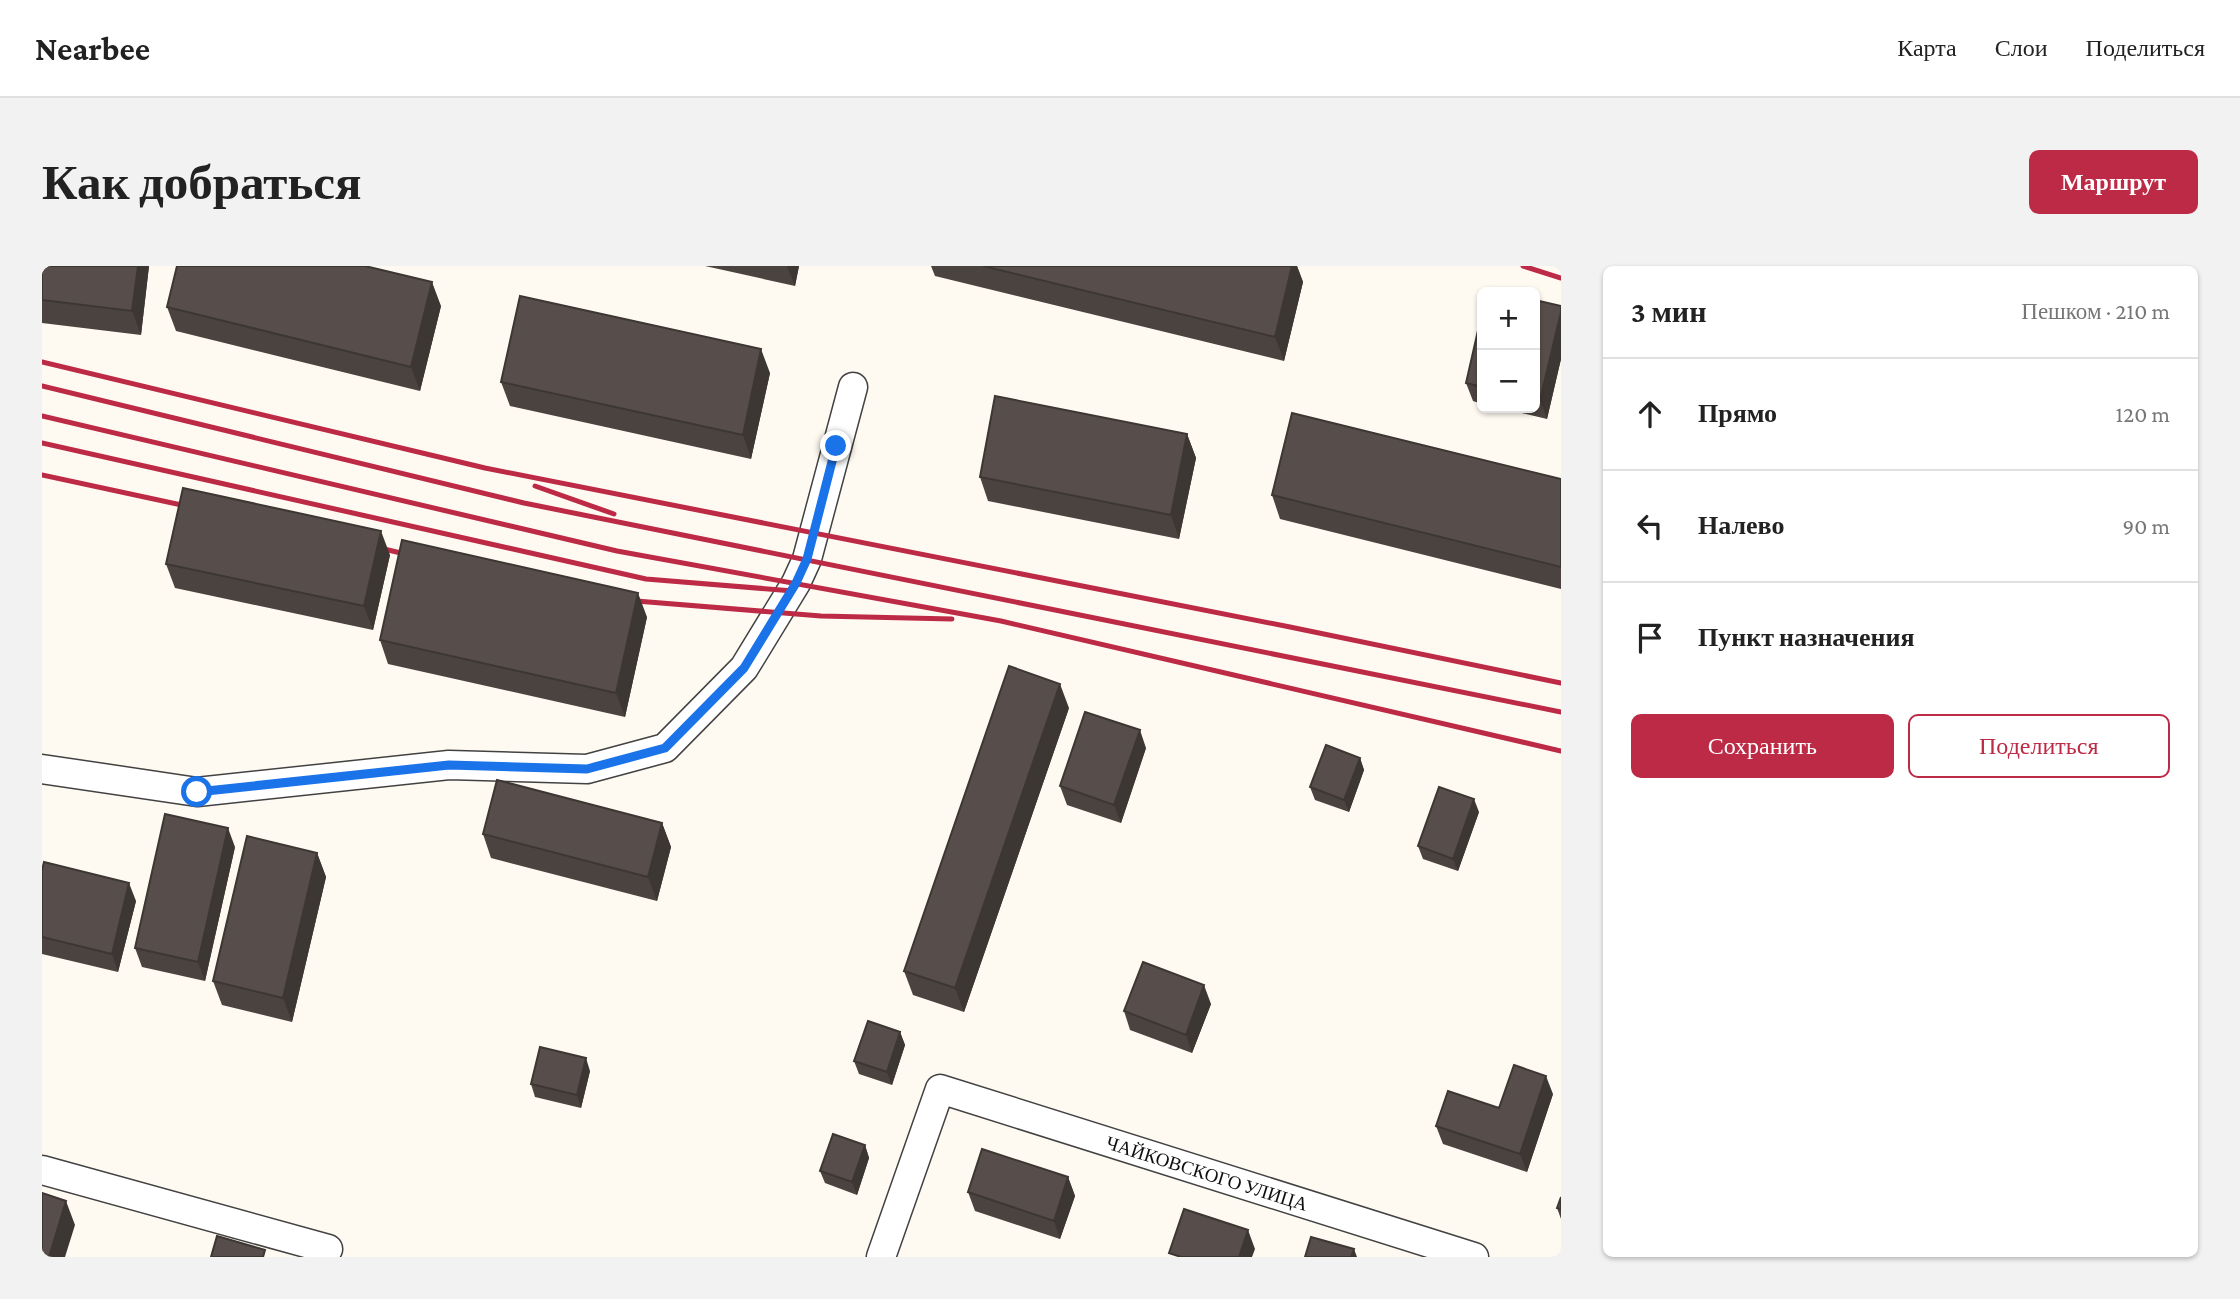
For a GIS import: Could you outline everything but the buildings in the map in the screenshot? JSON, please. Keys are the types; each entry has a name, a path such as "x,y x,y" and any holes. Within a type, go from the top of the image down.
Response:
{"street":[{"path":"42,769 197,792 449,765 587,769 665,748 744,668 796,583 807,559 853,387"},
{"name":"ЧАЙКОВСКОГО УЛИЦА","path":"881,1257 940,1089 1474,1257"},
{"path":"42,1170 328,1249"}],"railway":[{"path":"1523,266 1561,278"},
{"path":"42,362 485,468 1561,683"},
{"path":"42,386 524,503 1561,712"},
{"path":"42,416 617,551 1001,621 1561,751"},
{"path":"42,443 646,579 793,591"},
{"path":"42,475 200,509"},
{"path":"535,486 614,514"},
{"path":"371,546 418,557"},
{"path":"624,600 821,616 952,619"}],"route":[{"path":"197,792 449,765 587,769 665,748 744,668 796,583 807,559 836,446"}]}
